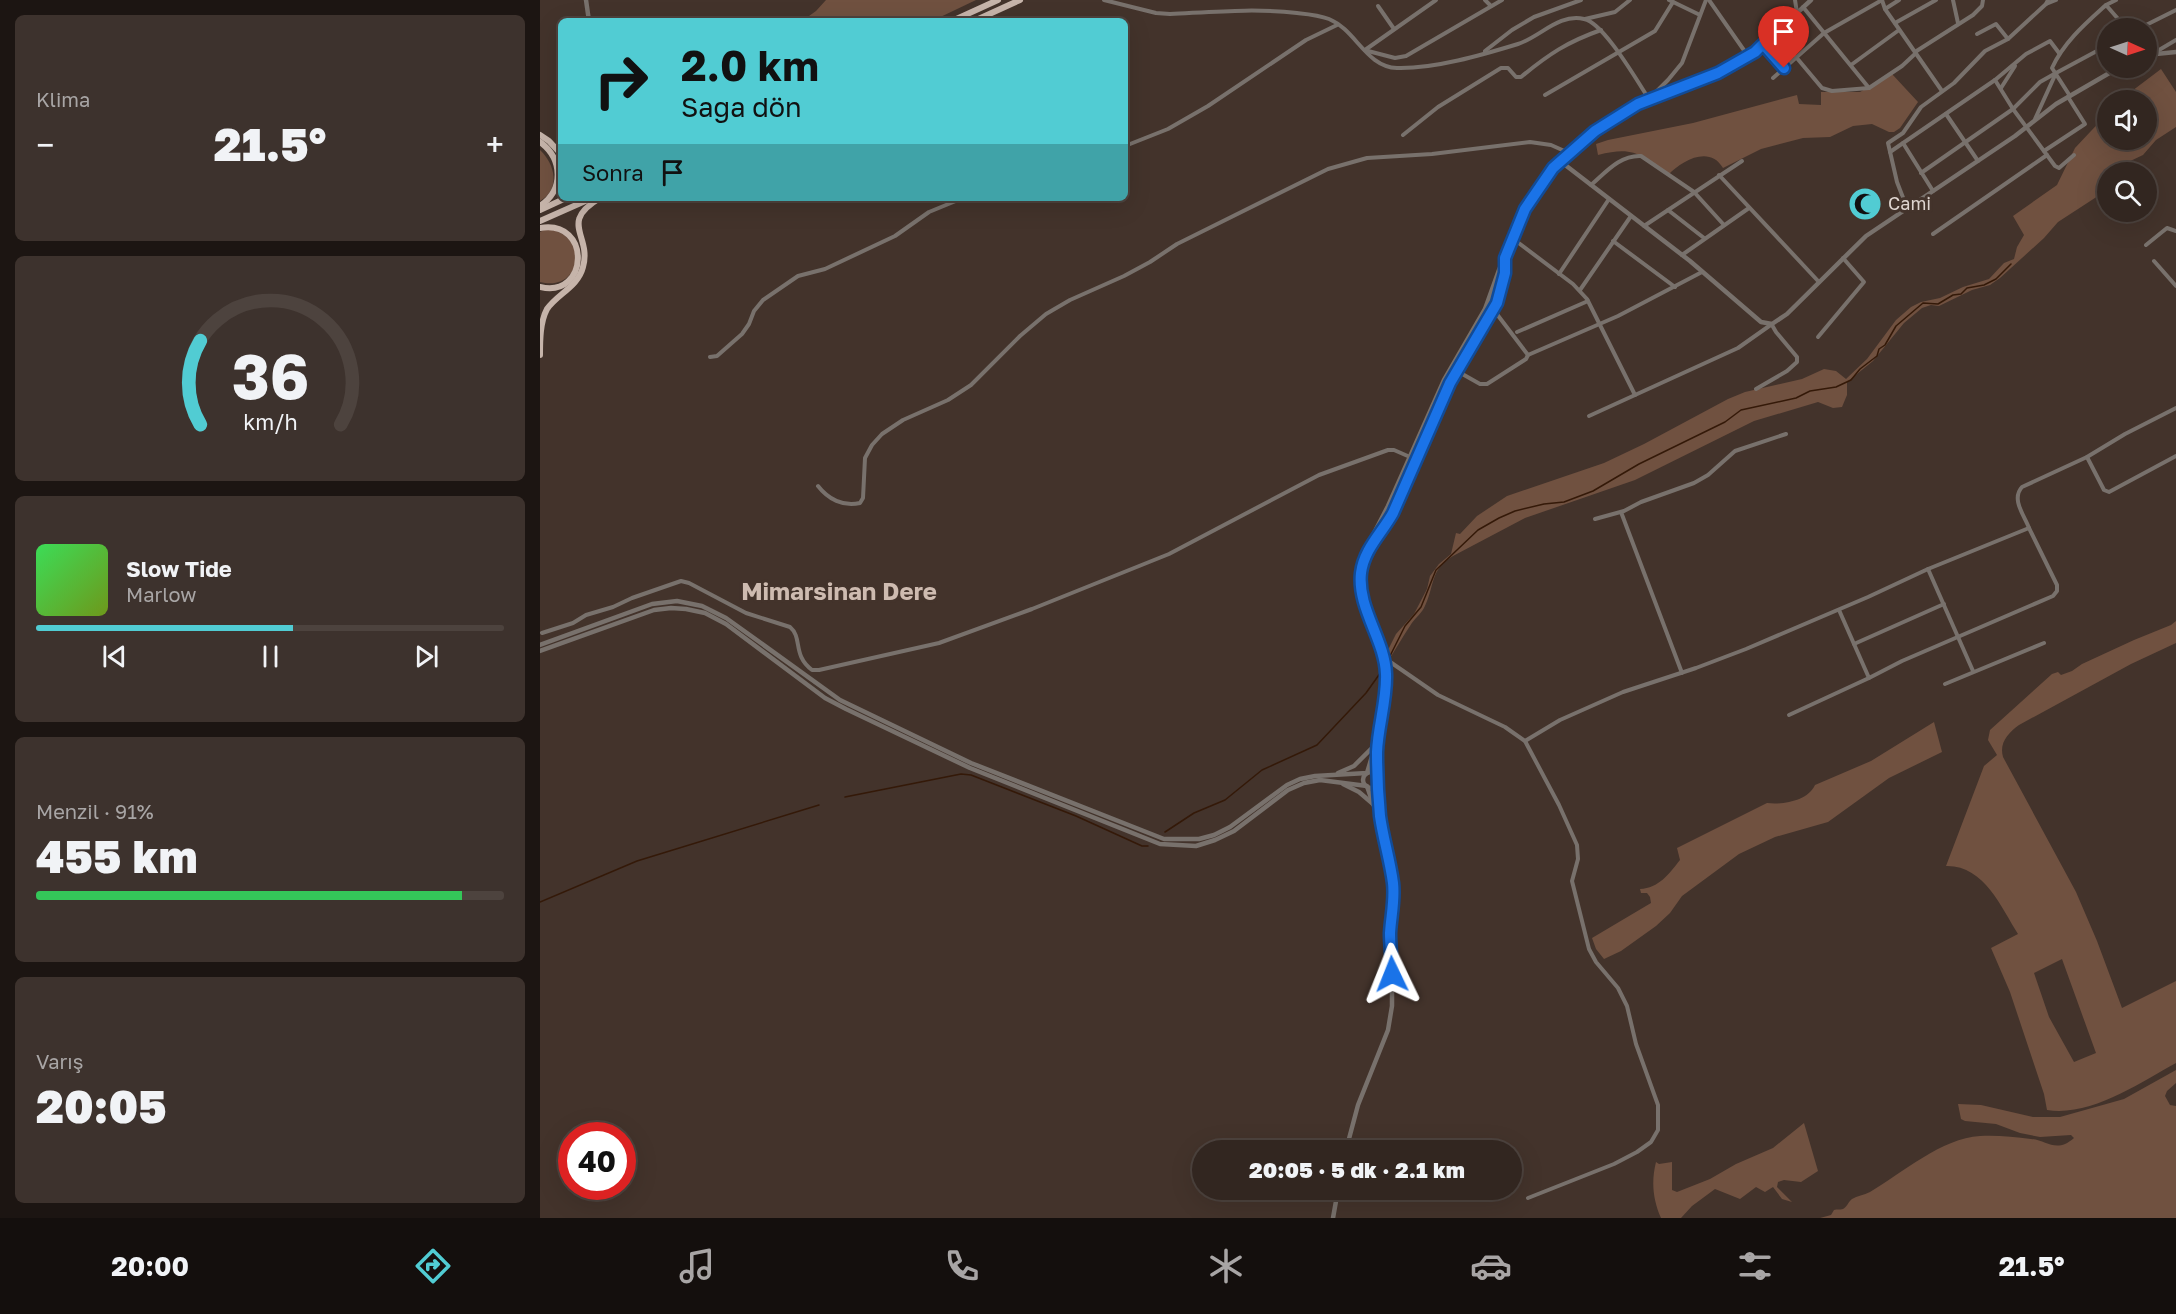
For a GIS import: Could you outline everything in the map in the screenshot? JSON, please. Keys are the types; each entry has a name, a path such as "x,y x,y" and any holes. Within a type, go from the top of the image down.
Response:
{"highway":[{"path":"959,18 998,0"},
{"path":"981,18 1020,0"},
{"path":"540,135 558,151"},
{"path":"540,142 553,155 558,171"},
{"path":"540,208 554,191 558,177"},
{"path":"540,208 558,201"},
{"path":"540,221 585,201"},
{"path":"540,356 543,316 553,302 576,282 583,269 585,258 578,225 579,219 587,206 595,201"},
{"path":"540,228 549,226 567,234 578,250 579,259 574,274 568,281 553,288 540,287"}],"street":[{"path":"586,0 589,18"},
{"path":"1104,0 1170,14 1258,9 1328,19 1345,29 1379,64 1398,68 1442,63 1481,54 1520,43 1560,21 1585,19 1592,21 1601,30 1649,99"},
{"path":"1365,50 1436,0"},
{"path":"1485,0 1491,6"},
{"path":"1365,50 1395,58 1406,56 1502,0"},
{"path":"1481,54 1512,30 1534,17 1581,0"},
{"path":"1585,19 1615,12 1630,0"},
{"path":"1649,99 1682,63 1707,0 1748,56"},
{"path":"1795,0 1797,13"},
{"path":"1372,543 1372,537 1444,380 1485,309 1525,209 1553,168 1595,131 1649,99 1718,73 1748,56 1811,0"},
{"path":"1773,78 1824,33 1882,0 1885,9 1942,92"},
{"path":"1885,9 1899,0"},
{"path":"1895,23 1936,0"},
{"path":"1953,0 1958,23"},
{"path":"1796,57 1825,90 1869,88 1902,66 1915,52 1973,15 1982,6 1983,0"},
{"path":"1907,208 1897,182 1888,143 1903,133 1921,107 1954,83 1985,51 2008,39 2047,2 2056,0"},
{"path":"1933,234 2085,124 2052,68 2059,53 2081,27 2107,2 2116,0"},
{"path":"1545,95 1655,31 1671,1 1700,15"},
{"path":"2107,2 2119,18"},
{"path":"1378,6 1394,30"},
{"path":"1803,7 1869,88"},
{"path":"2157,20 2176,10"},
{"path":"1977,34 1996,24 2008,39"},
{"path":"1128,145 1168,129 1208,106 1306,40 1338,25"},
{"path":"1403,135 1438,107 1501,68 1508,68 1516,77 1521,77 1544,58 1571,41 1601,30"},
{"path":"1851,66 1899,30"},
{"path":"2157,51 2176,40"},
{"path":"1890,152 1995,81 2026,54 2050,41 2059,53"},
{"path":"1763,44 1784,68"},
{"path":"1922,173 2013,109 2040,82 2097,51"},
{"path":"2157,53 2176,52"},
{"path":"2001,88 2018,62"},
{"path":"2035,119 2056,73"},
{"path":"1589,416 1738,348 1778,322 1866,236 1978,161 2069,96 2100,78"},
{"path":"1995,81 2025,126 2058,168 2074,155"},
{"path":"1946,114 1978,161"},
{"path":"818,486 834,501 845,504 860,503 866,458 872,445 882,434 903,420 948,400 971,385 1020,336 1046,314 1070,300 1124,276 1177,244 1328,169 1367,159 1530,142 1551,145 1569,153"},
{"path":"1903,143 1933,191"},
{"path":"1591,185 1620,161 1631,155 1641,156 1694,192 1724,225"},
{"path":"1644,226 1742,161"},
{"path":"1560,162 1682,255 1761,322 1772,324"},
{"path":"1719,175 1819,282"},
{"path":"1559,274 1609,199"},
{"path":"710,357 717,356 741,334 763,300 798,276 825,269 895,236 929,212 956,201"},
{"path":"1682,255 1749,208"},
{"path":"1668,210 1704,238"},
{"path":"1580,290 1631,216"},
{"path":"2146,245 2168,228 2176,231"},
{"path":"1512,238 1580,290 1601,324 1635,395"},
{"path":"1613,241 1675,287"},
{"path":"1349,1140 1358,1105 1388,1030 1392,1006 1390,933 1394,909 1394,886 1380,816 1377,751 1386,674 1362,588 1362,567 1372,543 1393,513 1457,371 1493,309 1504,280 1505,258"},
{"path":"1818,337 1864,282 1842,258"},
{"path":"2154,261 2176,286"},
{"path":"1457,371 1486,385 1526,359 1528,355 1601,324 1702,272"},
{"path":"1517,332 1588,301"},
{"path":"1493,309 1528,355"},
{"path":"1756,389 1787,371 1797,362 1797,357 1772,324"},
{"path":"1789,715 2055,594 2056,582 2017,499 2020,489 2087,457 2125,434 2175,409 2176,414"},
{"path":"1596,519 1621,512 1641,502 1694,483 1708,475 1735,451 1786,434"},
{"path":"542,633 672,583 689,582 746,613 790,627 795,632 800,657 805,665 812,670 819,670 939,643 986,627 1169,554 1320,475 1388,450 1410,456"},
{"path":"2087,457 2104,490 2109,492 2176,456"},
{"path":"1621,512 1682,673"},
{"path":"1525,741 1560,720 1623,692 1746,649 1928,569 2029,528"},
{"path":"1928,569 1973,671"},
{"path":"540,645 652,604 676,602 702,606 726,618 840,700 970,763 1164,839 1199,839 1214,835 1230,827 1287,785 1300,779 1374,772 1379,779"},
{"path":"1854,644 1944,604"},
{"path":"540,651 654,610 671,608 705,613 726,624 825,698 846,709 970,768 1160,844 1196,846 1215,840 1234,831 1288,790 1304,783 1320,780 1338,781 1375,787 1379,779"},
{"path":"1839,610 1869,678"},
{"path":"1945,684 2044,643"},
{"path":"1383,657 1438,695 1505,727 1525,741 1577,845 1578,859 1572,882 1589,949 1596,962 1618,988 1627,1006 1636,1044 1658,1106 1658,1130 1651,1142 1637,1152 1614,1164 1528,1198"},
{"path":"1380,816 1364,780 1381,726"},
{"path":"1332,775 1354,766 1376,744"},
{"path":"1338,781 1359,792 1373,804"},
{"path":"1333,1218 1336,1200"}],"shaded area":[{"path":"826,0 976,0 938,18 806,18"},
{"path":"2161,69 2176,92 2176,127 2157,139 2157,90 2133,90 2149,78 2157,78 2157,72"},
{"path":"1892,74 1918,102 1900,128 1894,132 1872,124 1853,126 1830,137 1803,138 1761,149 1723,168 1711,157 1696,157 1681,164 1668,175 1643,157 1629,152 1620,151 1598,155 1596,144 1608,140 1693,123 1797,95 1799,104 1821,105 1821,92 1860,92"},
{"path":"2097,125 2097,150 2147,150 2143,155 2128,162 2097,162 2097,197 2058,222 2000,278 1990,285 1972,290 1939,306 1931,305 1922,308 1904,323 1873,361 1847,382 1847,395 1842,407 1833,408 1818,402 1754,421 1635,480 1525,518 1453,556 1445,561 1436,573 1424,608 1390,658 1386,654 1396,634 1414,614 1427,589 1430,576 1451,554 1456,533 1460,534 1477,516 1507,496 1604,463 1745,392 1802,379 1824,369 1836,371 1846,379 1867,359 1896,320 1911,307 1989,279 2004,263 2014,259 2017,247 2024,235 2013,216 2057,185 2075,148"},
{"path":"540,150 549,162 554,176 551,190 540,201"},
{"path":"546,229 560,233 570,241 575,250 576,261 572,271 565,279 554,283 540,282 540,232"},
{"path":"2176,621 2176,643 2131,664 2019,725 2003,743 2003,757 2076,892 2122,1008 2176,981 2176,1063 2114,1097 2081,1108 2064,1111 2047,1110 2044,1094 2010,992 1991,948 2018,934 1998,900 1981,880 1971,872 1946,866 1984,766 1997,755 1988,740 1990,730 2052,674 2058,672 2061,675 2072,671 2082,664","holes":["2062,959 2096,1053 2074,1062 2049,1017 2034,973"]},
{"path":"1934,722 1942,752 1889,778 1828,822 1775,837 1739,854 1682,896 1670,913 1656,926 1621,951 1604,959 1596,949 1592,938 1651,903 1647,893 1641,893 1640,889 1653,886 1668,875 1680,860 1677,848 1767,803 1794,801 1801,798 1807,795 1815,785 1871,761"},
{"path":"2176,1070 2176,1083 2165,1096 2170,1105 2176,1106 2176,1218 1820,1218 1831,1215 1834,1210 1844,1208 1852,1199 1870,1192 1937,1150 1966,1138 2006,1136 2037,1140 2057,1146 2068,1143 2074,1138 2071,1135 2040,1137 2020,1133 1996,1124 1965,1121 1961,1119 1958,1104 1981,1105 2033,1117 2060,1117 2124,1099"},
{"path":"1804,1123 1818,1171 1801,1182 1784,1180 1778,1182 1777,1187 1792,1202 1782,1199 1773,1187 1765,1192 1756,1187 1740,1199 1715,1189 1692,1206 1681,1218 1661,1218 1654,1191 1656,1162 1659,1164 1672,1162 1672,1190 1677,1192 1710,1179 1736,1164 1773,1148"}],"waterway":[{"path":"1390,656 1405,626 1421,607 1436,570 1478,530 1515,511 1564,502 1593,491 1639,464 1725,422 1741,410 1796,398 1810,391 1836,387 1851,380 1860,369 1877,356 1879,349 1885,345 1896,326 1923,303 1938,304 1953,295 1961,294 1967,288 1984,285 1996,279 2011,264"},
{"path":"1165,832 1194,813 1225,800 1262,770 1317,745 1366,693 1381,672"},
{"path":"845,797 961,774 971,775 1076,816 1142,846 1148,846"},
{"path":"540,902 637,861 819,805"}],"place":[{"name":"Cami","path":"1865,204"}],"district":[{"name":"Mimarsinan Dere","path":"839,592"}],"route":[{"path":"1392,974 1390,933 1394,909 1394,886 1380,816 1377,751 1386,674 1362,588 1361,575 1365,557 1393,513 1450,383 1497,303 1504,280 1505,258 1512,238 1525,209 1553,168 1595,131 1638,104 1718,73 1755,52 1763,44 1784,68"}]}
